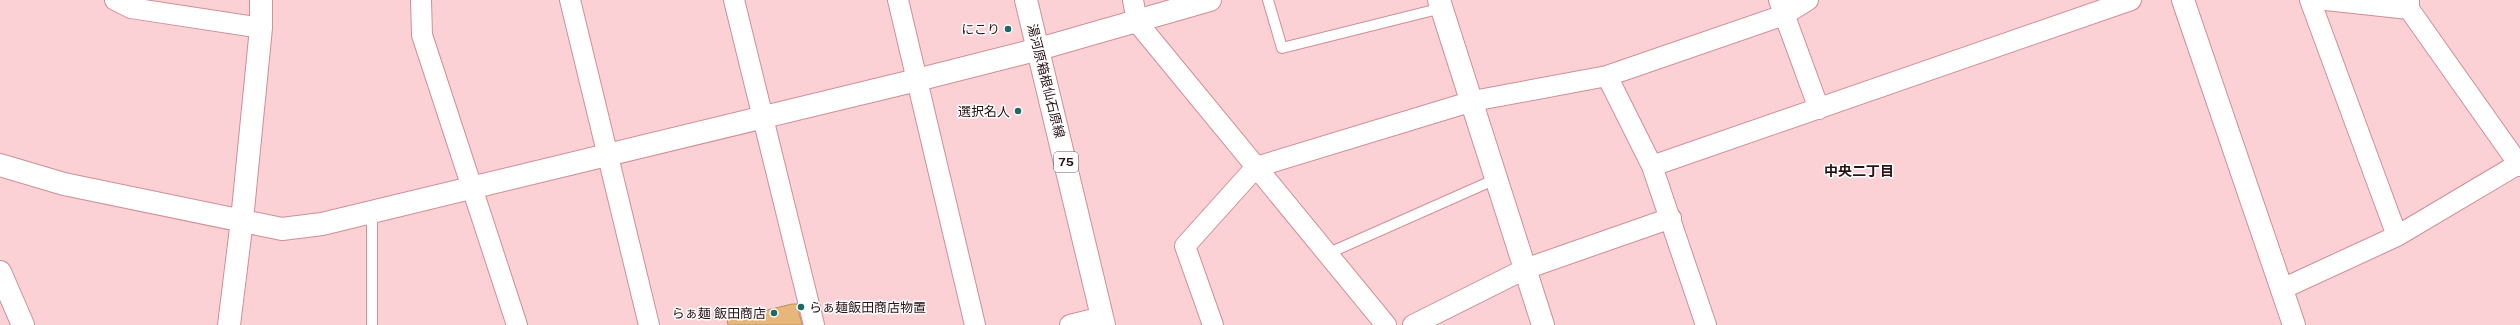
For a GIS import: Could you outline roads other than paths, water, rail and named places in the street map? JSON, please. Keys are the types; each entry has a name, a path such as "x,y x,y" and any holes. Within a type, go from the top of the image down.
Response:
{"street":[{"path":"116,0 131,8 261,28"},
{"path":"229,325 242,220 261,28 261,0"},
{"path":"421,0 422,35 517,325"},
{"path":"570,0 606,155 649,325"},
{"path":"734,0 814,325"},
{"path":"898,0 975,325"},
{"name":"湯河原箱根仙石原線","path":"1026,0 1039,49 1103,321"},
{"path":"1133,0 1137,22 1329,253 1386,325"},
{"path":"0,165 64,184 282,229 372,213 917,80 1039,49 1210,0"},
{"path":"1213,325 1186,246 1256,167 1473,101 1607,76 1782,7 1808,0"},
{"path":"1652,166 2131,0"},
{"path":"2310,0 2397,236"},
{"path":"2282,289 2397,236 2519,164 2409,4 2326,0"},
{"path":"2186,1 2294,325"},
{"path":"1440,4 1473,101 1496,179 1543,325"},
{"path":"1782,7 1819,109"},
{"path":"1607,76 1652,166 1672,218 1706,325"},
{"path":"1414,325 1525,269 1672,218"},
{"path":"0,272 23,325"},
{"path":"1070,325 1103,321"}],"lane":[{"path":"1268,0 1282,48 1440,4"},
{"path":"1329,253 1496,179"},
{"path":"372,213 372,325"}],"place":[{"name":"にこり","path":"1008,29"},
{"name":"選択名人","path":"1018,111"},
{"name":"らぁ麺飯田商店物置","path":"801,307"},
{"name":"らぁ麺 飯田商店","path":"774,313"}],"district":[{"name":"中央二丁目","path":"1859,171"}]}
